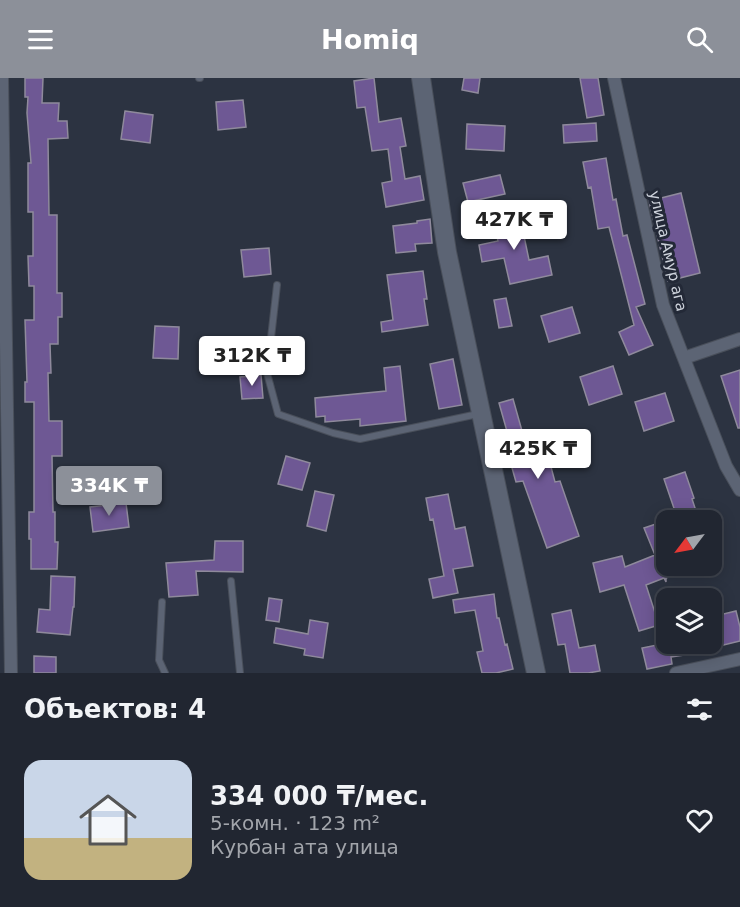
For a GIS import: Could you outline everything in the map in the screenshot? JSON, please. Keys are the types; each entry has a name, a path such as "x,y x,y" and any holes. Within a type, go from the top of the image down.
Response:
{"main road":[{"path":"422,78 447,252 536,673"}],"street":[{"path":"2,78 11,673"},
{"name":"улица Амур ага","path":"614,78 663,304 726,466 740,490"},
{"path":"684,358 740,339"},
{"path":"675,673 740,659"}],"lane":[{"path":"277,285 267,373 278,414 333,433 360,439 481,413"},
{"path":"231,581 240,673"},
{"path":"162,602 159,660 165,673"}],"building":[{"path":"25,78 43,78 42,103 59,103 58,121 67,121 68,138 48,139 49,215 57,215 57,293 62,293 62,317 58,317 58,344 50,344 51,373 48,373 49,421 62,421 62,456 52,456 55,542 58,542 57,569 31,569 31,539 29,539 29,512 34,512 34,402 25,402 25,382 27,382 25,320 34,320 34,286 29,286 28,256 33,256 33,212 28,212 28,163 31,163"},
{"path":"374,78 379,122 401,118 406,146 400,147 405,179 420,176 424,200 386,207 382,183 392,181 388,149 372,151 365,107 357,108 354,81"},
{"path":"464,78 480,78 478,93 462,90"},
{"path":"580,78 598,78 604,115 587,118"},
{"path":"243,100 246,127 218,130 216,102"},
{"path":"125,111 153,115 150,143 121,139"},
{"path":"596,123 597,141 564,143 563,125"},
{"path":"467,124 505,126 504,151 466,149"},
{"path":"606,158 613,200 616,199 623,236 627,235 645,304 636,307 653,345 629,355 619,332 634,325 609,227 598,229 591,187 588,188 583,162"},
{"path":"500,175 505,194 468,202 463,183"},
{"path":"681,193 700,273 668,281 649,201"},
{"path":"519,212 529,260 548,256 552,275 510,284 504,258 482,262 479,245 498,241 493,217"},
{"path":"430,219 432,243 415,244 416,251 396,253 393,226"},
{"path":"269,248 271,274 244,277 241,250"},
{"path":"423,271 428,325 382,332 381,322 393,320 387,275"},
{"path":"506,298 512,326 499,328 494,300"},
{"path":"572,307 580,333 549,342 541,316"},
{"path":"155,326 179,327 178,359 153,358"},
{"path":"453,359 462,405 439,409 430,364"},
{"path":"400,366 406,421 360,426 360,419 325,422 325,416 316,417 315,398 386,391 384,368"},
{"path":"613,366 622,394 589,405 580,377"},
{"path":"740,370 740,428 738,428 721,376"},
{"path":"261,375 263,398 242,399 240,377"},
{"path":"665,393 674,421 644,431 635,402"},
{"path":"513,399 524,438 542,433 555,482 560,481 579,536 547,548 523,481 516,482 505,443 510,442 499,403"},
{"path":"286,456 310,463 302,490 278,484"},
{"path":"685,472 696,510 675,510 664,479"},
{"path":"315,491 334,495 326,531 307,526"},
{"path":"448,494 455,529 465,527 473,566 453,569 458,593 433,598 429,579 444,576 433,519 430,520 426,498"},
{"path":"126,503 129,527 93,532 90,507"},
{"path":"656,524 656,576 670,576 666,578 666,582 664,578 646,585 656,616 656,626 639,631 624,585 600,592 593,563 622,556 625,567 655,555 644,528"},
{"path":"215,541 243,541 243,572 196,571 198,595 169,597 166,563 214,560"},
{"path":"51,576 75,577 70,635 37,632 39,609 50,610"},
{"path":"494,594 497,618 499,618 513,669 482,673 477,652 483,651 475,610 455,613 453,600"},
{"path":"269,598 282,600 279,622 266,620"},
{"path":"571,610 579,648 595,645 600,671 570,673 565,644 558,645 552,614"},
{"path":"736,611 740,627 740,641 722,645 722,614"},
{"path":"310,620 328,623 323,658 304,655 305,649 274,643 276,628 308,634"},
{"path":"656,645 656,654 690,654 671,657 672,664 647,669 642,648"},
{"path":"34,656 56,657 56,673 34,673"}]}
